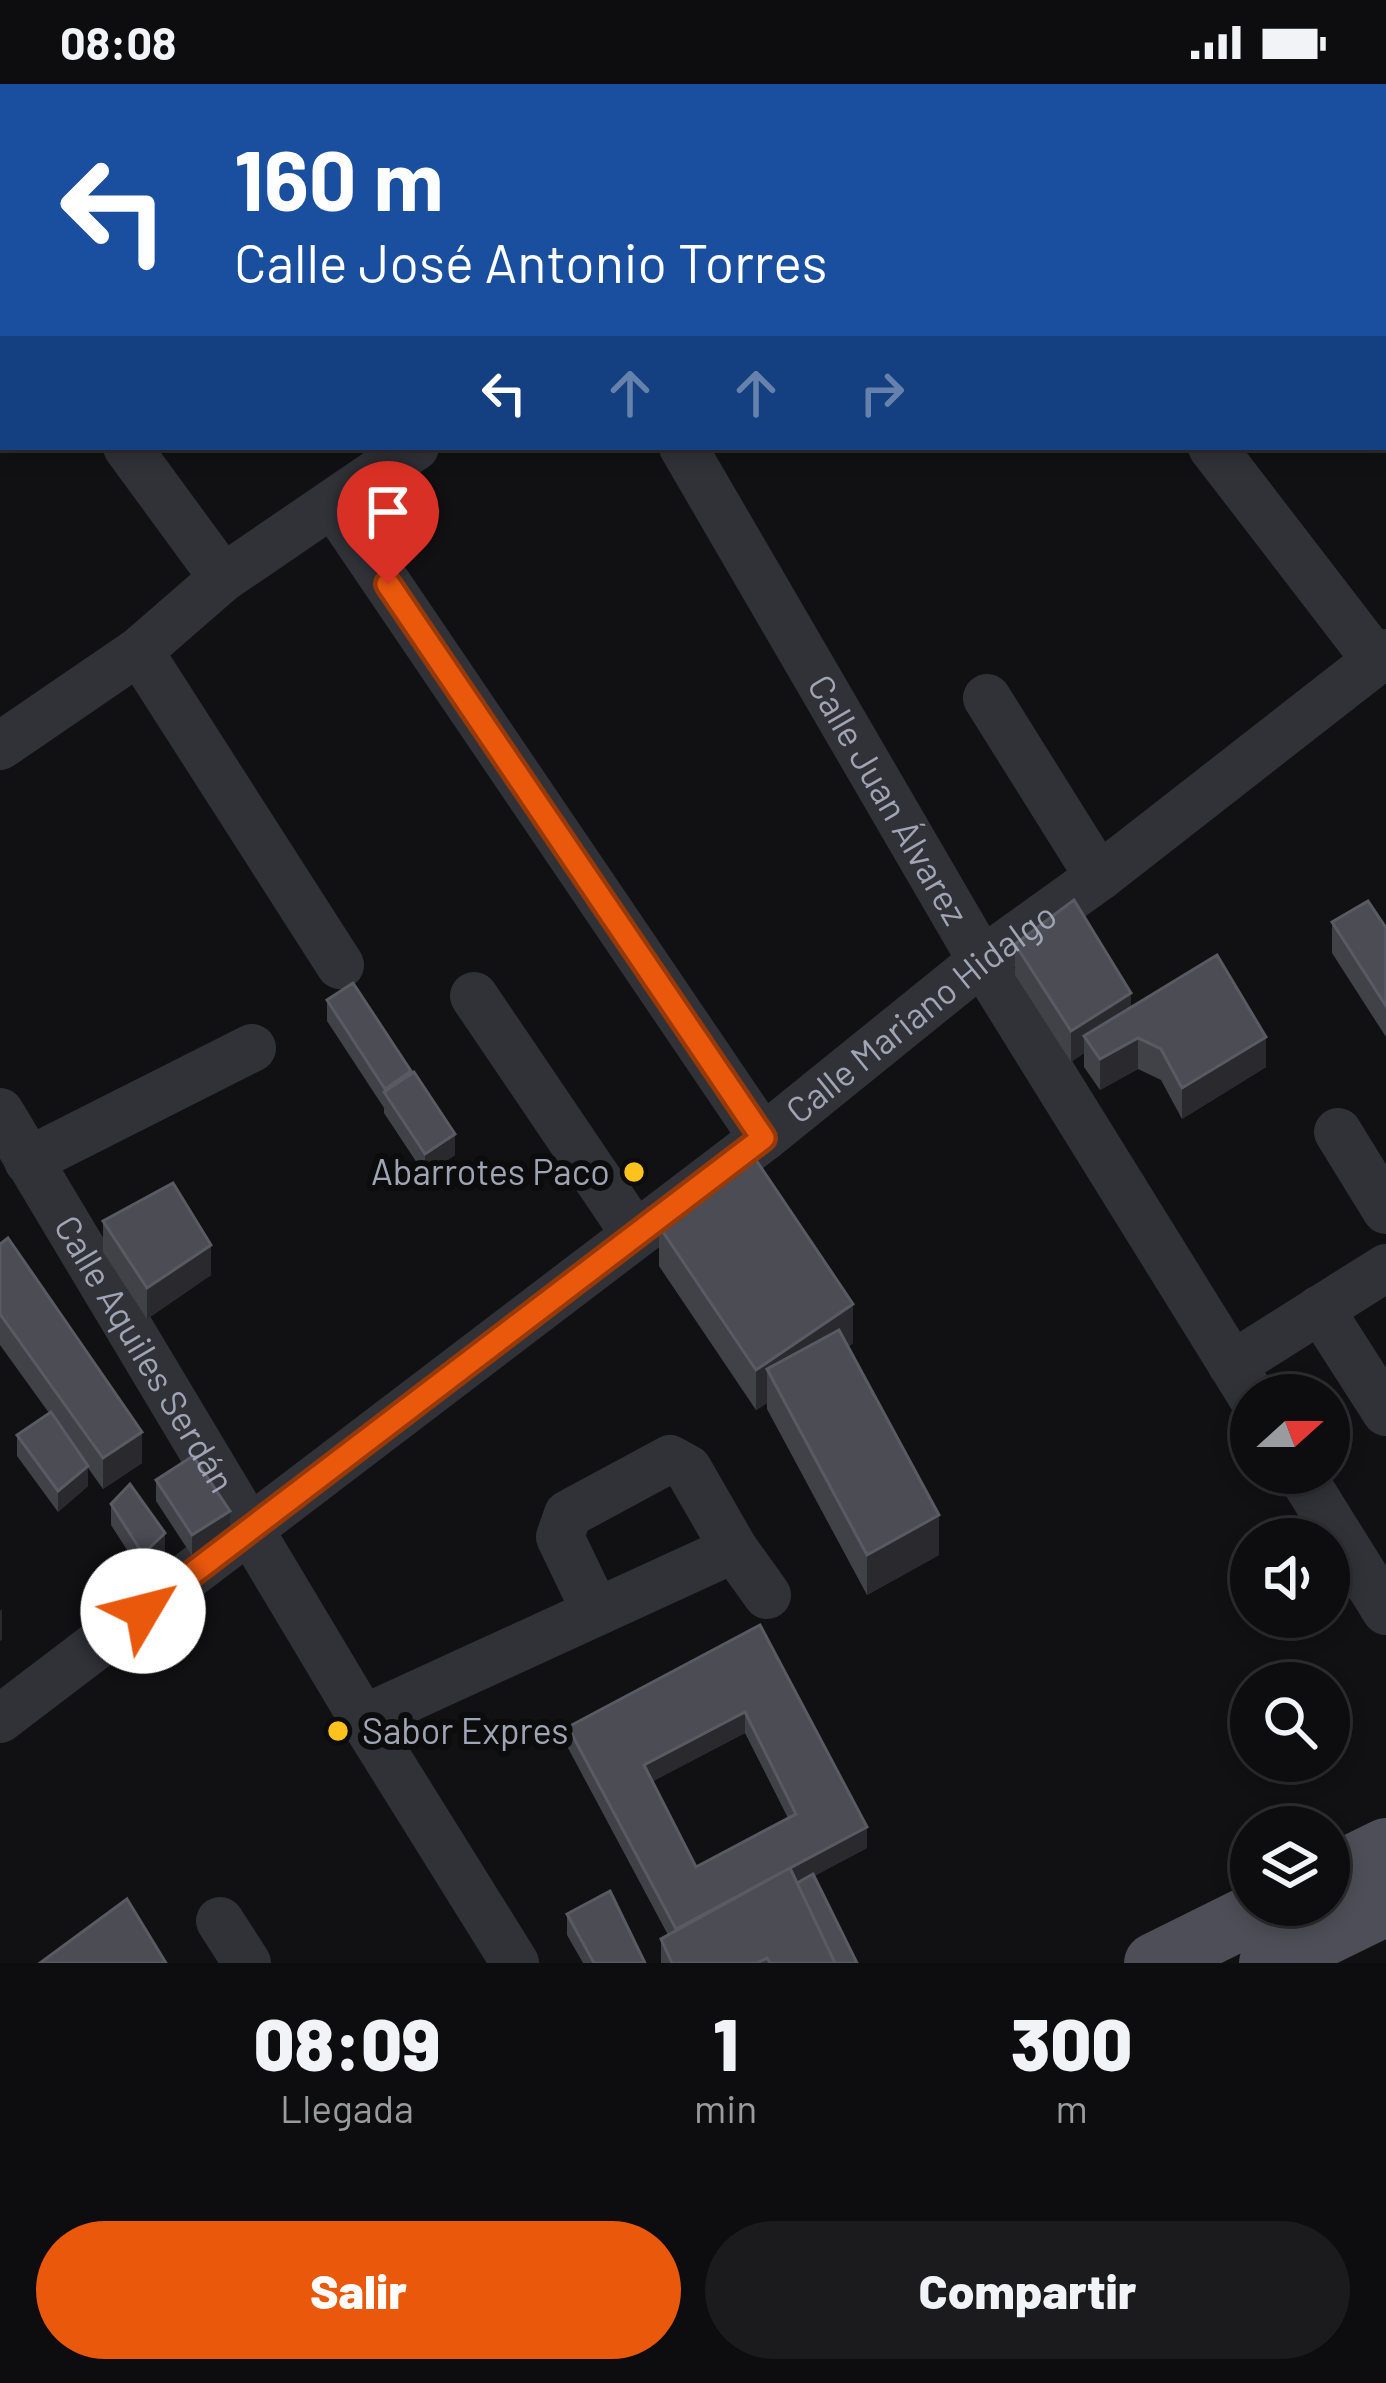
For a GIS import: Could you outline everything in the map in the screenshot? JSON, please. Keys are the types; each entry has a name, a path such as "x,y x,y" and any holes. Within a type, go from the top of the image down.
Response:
{"main road":[{"path":"1350,1866 1386,1848"},
{"path":"1269,1963 1386,1906"},
{"path":"1154,1963 1230,1925"}],"street":[{"path":"130,450 223,578"},
{"path":"0,746 139,651 223,578 411,450"},
{"name":"Calle Juan Álvarez","path":"685,450 982,961 1237,1374"},
{"path":"1214,450 1381,656"},
{"path":"334,506 763,1138"},
{"path":"139,651 340,964"},
{"name":"Calle Mariano Hidalgo","path":"0,1719 763,1138 982,961 1099,877 1381,656"},
{"path":"987,698 1099,877"},
{"path":"474,996 635,1234"},
{"path":"28,1161 252,1048"},
{"name":"Calle Aquiles Serdán","path":"0,1112 363,1719 499,1958"},
{"path":"1338,1132 1386,1210"},
{"path":"1248,1374 1320,1309 1386,1268"},
{"path":"1320,1309 1386,1412"},
{"path":"596,1610 560,1537 568,1514 670,1459 688,1469 767,1595"},
{"path":"1313,1494 1386,1611"},
{"path":"363,1719 734,1549"},
{"path":"220,1921 247,1963"}],"building":[{"path":"1074,900 1131,993 1071,1031 1015,944"},
{"path":"1368,901 1386,928 1386,1006 1332,922"},
{"path":"1217,955 1266,1037 1182,1088 1161,1049 1138,1038 1100,1059 1084,1036"},
{"path":"353,983 411,1071 385,1089 327,1000"},
{"path":"414,1072 455,1134 425,1154 384,1092"},
{"path":"756,1160 853,1304 756,1370 659,1226"},
{"path":"173,1183 211,1245 147,1288 103,1221"},
{"path":"8,1238 142,1432 103,1458 0,1314 0,1244"},
{"path":"839,1330 939,1515 867,1555 767,1369"},
{"path":"51,1412 88,1466 58,1491 17,1435"},
{"path":"193,1456 230,1511 192,1535 156,1480"},
{"path":"130,1484 165,1533 143,1554 111,1504"},
{"path":"760,1625 867,1827 676,1929 568,1727","holes":["745,1712 796,1814 696,1867 644,1765"]},
{"path":"790,1868 835,1963 770,1963 767,1958 757,1963 672,1963 661,1939"},
{"path":"813,1874 857,1963 835,1963 797,1883"},
{"path":"610,1891 645,1963 594,1963 567,1914"},
{"path":"127,1899 166,1963 40,1963"}],"place":[{"name":"Abarrotes Paco","path":"634,1172"},
{"name":"Sabor Expres","path":"338,1731"}],"route":[{"path":"143,1611 763,1138 388,584"}]}
